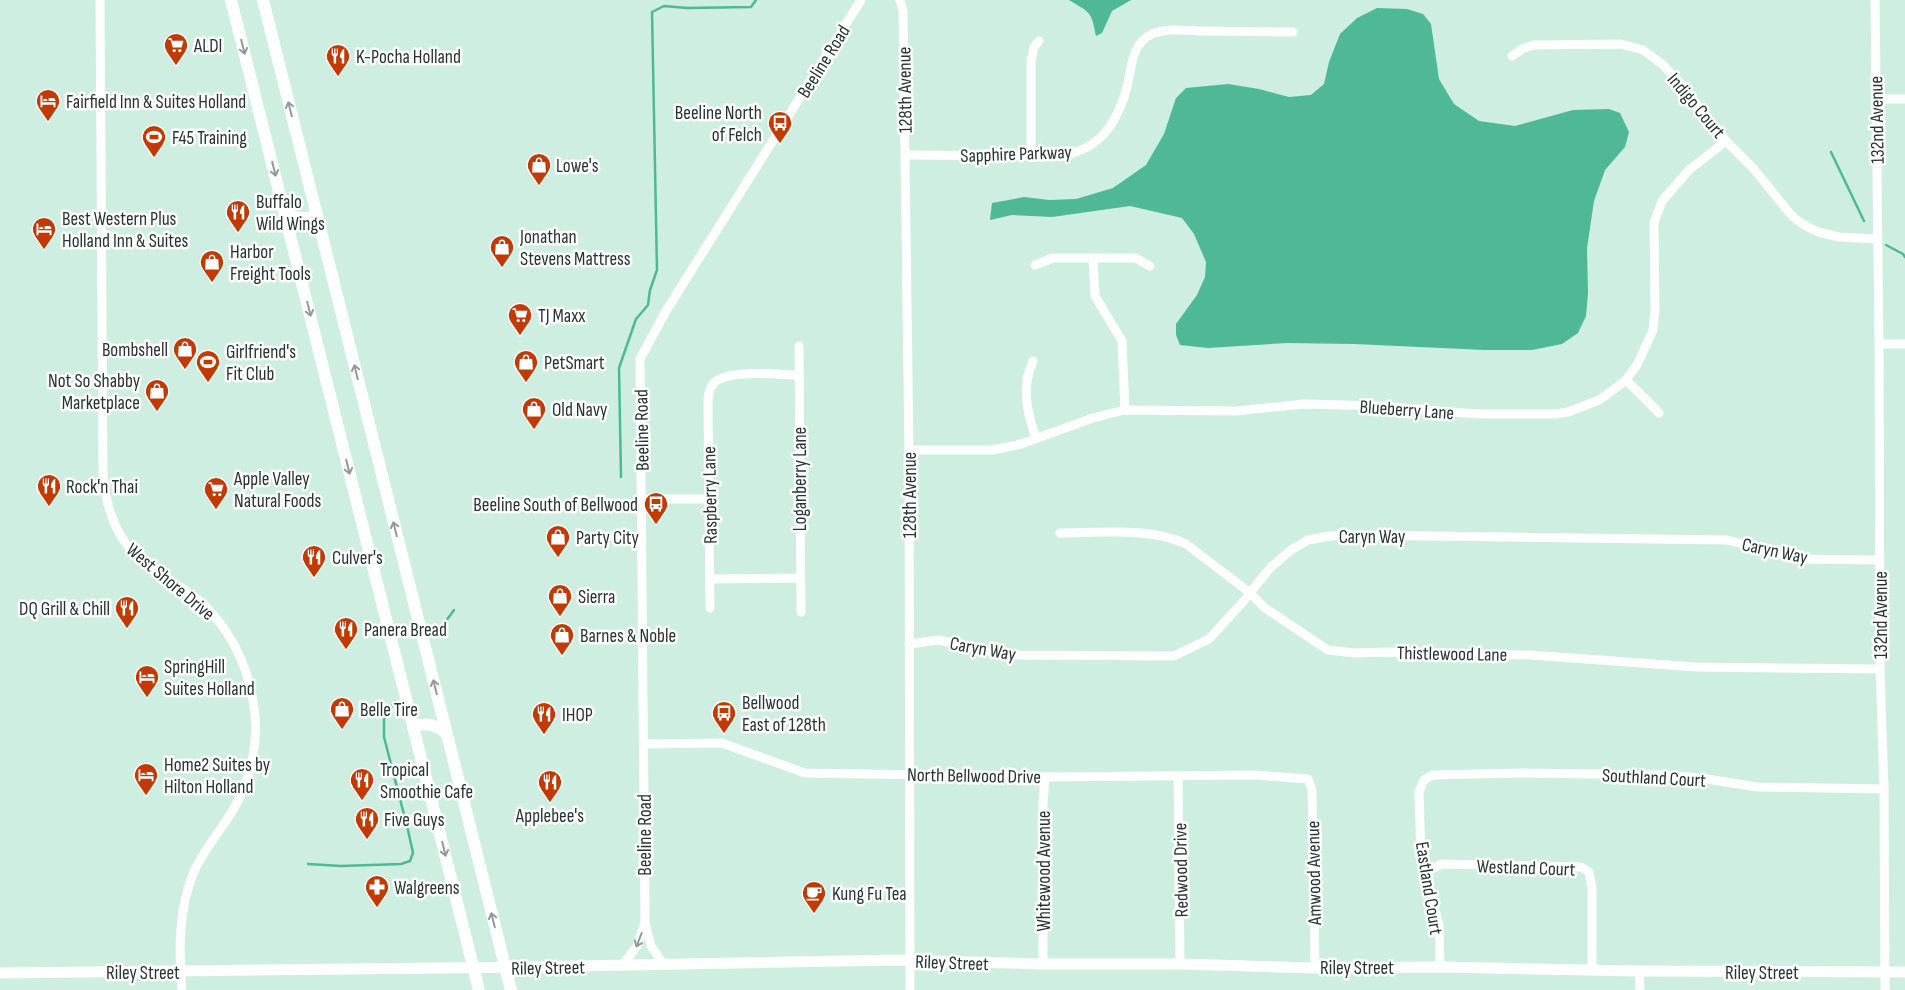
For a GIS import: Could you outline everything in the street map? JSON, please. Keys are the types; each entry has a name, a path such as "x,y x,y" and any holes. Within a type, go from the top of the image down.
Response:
{"highway":[{"path":"231,0 479,990"},
{"path":"263,0 511,990"},
{"path":"284,211 294,218 300,219 317,216"},
{"path":"413,726 435,725 447,734"}],"main road":[{"name":"Riley Street","path":"0,973 505,968 910,960 1315,968 1440,967 1639,971 1905,972"}],"street":[{"name":"West Shore Drive","path":"100,0 103,474 106,502 117,530 133,553 190,594 220,624 231,639 244,665 251,689 254,710 254,745 244,786 233,810 203,854 190,884 181,925 182,990"},
{"name":"Beeline Road","path":"664,965 651,946 645,922 640,359 666,311 861,0"},
{"name":"128th Avenue","path":"900,0 903,11 906,155 909,450 910,990"},
{"name":"132nd Avenue","path":"1875,0 1880,669 1884,789 1886,990"},
{"name":"Sapphire Parkway","path":"906,155 1031,156 1072,154 1091,146 1111,127 1118,114 1127,87 1136,49 1141,42 1155,33 1179,30 1293,32"},
{"path":"1031,156 1031,62 1034,47 1039,41"},
{"name":"Indigo Court","path":"1512,56 1524,48 1534,45 1621,44 1642,50 1662,64 1681,84 1726,141 1753,168 1792,216 1818,232 1839,237 1877,239"},
{"path":"1876,99 1905,99"},
{"name":"Blueberry Lane","path":"909,450 993,450 1021,444 1093,418 1125,410 1236,411 1304,404 1383,406 1457,413 1556,414 1568,412 1599,400 1626,380 1637,365 1653,330 1655,309 1654,223 1662,201 1689,170 1726,141"},
{"path":"1035,265 1053,258 1136,258 1150,266"},
{"path":"1093,258 1095,296 1122,340 1125,410"},
{"path":"1879,344 1905,344"},
{"name":"Loganberry Lane","path":"799,346 799,578 801,612"},
{"path":"1033,360 1026,380 1028,415 1036,438"},
{"name":"Raspberry Lane","path":"710,608 708,403 710,389 720,378 735,374 799,375"},
{"path":"1626,380 1659,413"},
{"path":"642,499 709,499"},
{"name":"Thistlewood Lane","path":"1060,533 1132,534 1175,538 1186,544 1249,592 1265,608 1328,650 1354,654 1388,652 1530,654 1704,667 1880,669"},
{"name":"Caryn Way","path":"909,644 940,640 996,653 1018,655 1174,656 1209,639 1242,603 1270,568 1291,550 1308,540 1330,536 1727,540 1798,558 1880,560"},
{"path":"710,580 799,578"},
{"name":"North Bellwood Drive","path":"644,744 722,743 805,773 1045,777 1254,775 1308,779"},
{"name":"Southland Court","path":"1424,780 1433,775 1519,773 1645,775 1701,778 1757,787 1884,789"},
{"name":"Whitewood Avenue","path":"1043,964 1045,777"},
{"name":"Redwood Drive","path":"1178,777 1180,964"},
{"name":"Amwood Avenue","path":"1308,779 1312,790 1315,968"},
{"name":"Eastland Court","path":"1424,780 1419,792 1421,858 1439,925 1440,967"},
{"name":"Westland Court","path":"1426,872 1442,864 1581,867 1589,872 1592,888 1592,970"},
{"name":"Beeline Road","path":"622,966 637,946 645,922"},
{"path":"1639,971 1640,990"}],"shaded area":[{"path":"1069,0 1131,0 1112,11 1102,33 1096,36 1093,21 1088,13"},
{"path":"1377,8 1407,9 1423,14 1431,24 1439,79 1454,104 1479,121 1515,126 1573,110 1609,109 1620,113 1629,132 1625,147 1605,170 1594,201 1587,248 1588,293 1586,316 1578,333 1562,344 1532,350 1287,343 1208,348 1180,345 1176,335 1176,324 1197,295 1205,277 1206,262 1194,234 1182,218 1130,206 1052,217 1012,215 990,220 992,203 1024,197 1049,200 1076,199 1113,188 1146,165 1164,134 1176,98 1186,88 1228,84 1259,89 1289,97 1311,95 1324,84 1329,62 1340,34 1357,18"}],"waterway":[{"path":"621,477 619,368 636,319 648,305 650,290 657,270 652,12 664,6 687,8 751,7 756,0"},
{"path":"1831,152 1864,221"},
{"path":"1886,245 1905,257"},
{"path":"438,632 454,610"},
{"path":"308,864 341,866 401,864 410,861 413,853 384,737 384,719 395,701"}],"place":[{"name":"ALDI","path":"176,66"},
{"name":"K-Pocha Holland","path":"338,77"},
{"name":"Fairfield Inn & Suites Holland","path":"48,122"},
{"name":"Beeline North of Felch","path":"780,144"},
{"name":"F45 Training","path":"154,158"},
{"name":"Lowe's","path":"539,186"},
{"name":"Buffalo Wild Wings","path":"238,233"},
{"name":"Best Western Plus Holland Inn & Suites","path":"44,250"},
{"name":"Jonathan Stevens Mattress","path":"502,268"},
{"name":"Harbor Freight Tools","path":"212,283"},
{"name":"TJ Maxx","path":"520,336"},
{"name":"Bombshell","path":"185,370"},
{"name":"Girlfriend's Fit Club","path":"208,383"},
{"name":"PetSmart","path":"526,383"},
{"name":"Not So Shabby Marketplace","path":"157,412"},
{"name":"Old Navy","path":"534,430"},
{"name":"Rock'n Thai","path":"49,507"},
{"name":"Apple Valley Natural Foods","path":"216,510"},
{"name":"Beeline South of Bellwood","path":"656,525"},
{"name":"Party City","path":"558,558"},
{"name":"Culver's","path":"314,578"},
{"name":"Sierra","path":"560,617"},
{"name":"DQ Grill & Chill","path":"127,629"},
{"name":"Panera Bread","path":"346,650"},
{"name":"Barnes & Noble","path":"562,656"},
{"name":"SpringHill Suites Holland","path":"147,698"},
{"name":"Belle Tire","path":"342,730"},
{"name":"Bellwood East of 128th","path":"724,734"},
{"name":"IHOP","path":"544,735"},
{"name":"Home2 Suites by Hilton Holland","path":"146,796"},
{"name":"Tropical Smoothie Cafe","path":"362,801"},
{"name":"Applebee's","path":"550,803"},
{"name":"Five Guys","path":"367,840"},
{"name":"Walgreens","path":"377,908"},
{"name":"Kung Fu Tea","path":"814,914"}]}
